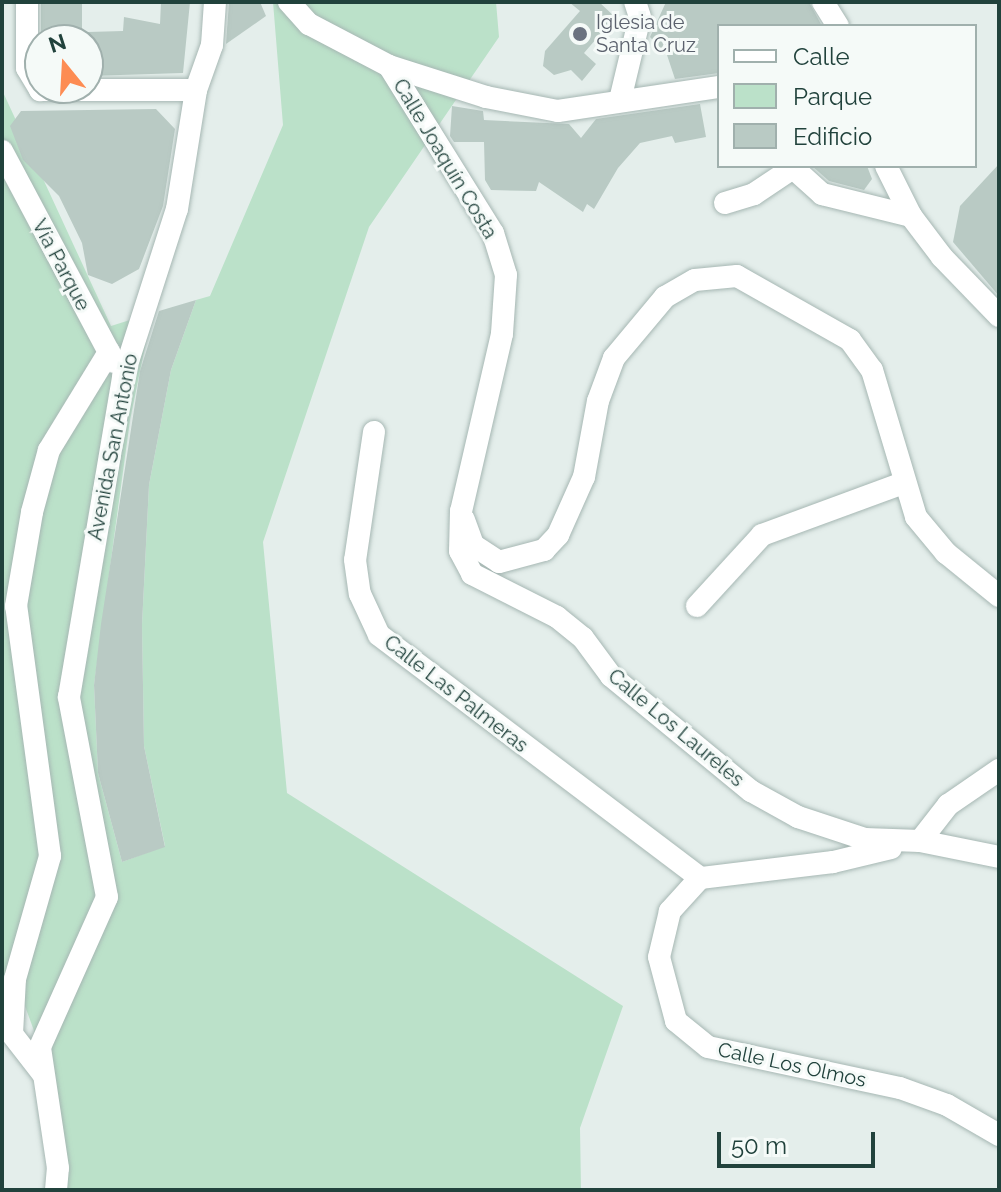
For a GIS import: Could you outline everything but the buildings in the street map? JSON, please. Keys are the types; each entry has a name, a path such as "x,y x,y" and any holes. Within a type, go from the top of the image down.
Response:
{"street":[{"path":"27,2 27,68 40,90 196,90"},
{"name":"Avenida San Antonio","path":"44,1075 40,1047 107,897 69,697 123,377 177,209 196,90 212,45 215,2"},
{"name":"Calle Joaquín Costa","path":"289,2 309,24 389,66 493,233 506,275 502,334 461,511"},
{"path":"620,100 640,17 635,2"},
{"path":"823,2 837,24"},
{"path":"389,66 486,97 558,111 717,87"},
{"name":"Vía Parque","path":"2,151 123,377"},
{"path":"725,203 754,194 791,168"},
{"path":"793,168 822,194 911,216"},
{"path":"887,168 911,216 973,293 999,316"},
{"path":"461,511 473,545 485,557 499,562 521,560 544,550 558,535 584,477 598,401 614,358 665,297 695,280 737,276 850,340 872,370 903,483 926,529 999,596"},
{"path":"56,1190 58,1168 44,1075 12,1034 15,979 50,856 16,606 32,512 49,450 109,352"},
{"name":"Calle Las Palmeras","path":"374,432 355,560 360,594 379,635 700,878"},
{"path":"697,606 762,535 903,483"},
{"name":"Calle Los Laureles","path":"461,511 460,551 472,574 557,617 583,638 611,676 751,791 798,817 865,839 920,841 999,857"},
{"path":"700,878 833,862 920,841 948,805 999,770"},
{"name":"Calle Los Olmos","path":"700,878 670,911 659,957 676,1021 708,1047 900,1088 947,1105 999,1135"}],"green space":[{"path":"273,2 496,2 499,37 369,227 263,542 287,793 623,1006 580,1128 581,1190 56,1190 40,1047 15,979 2,979 2,90 111,326 152,313 130,420 94,685 98,773 122,862 165,846 144,746 142,625 149,485 171,370 196,300 210,296 283,125"}],"place":[{"name":"Iglesia de Santa Cruz","path":"580,34"}]}
